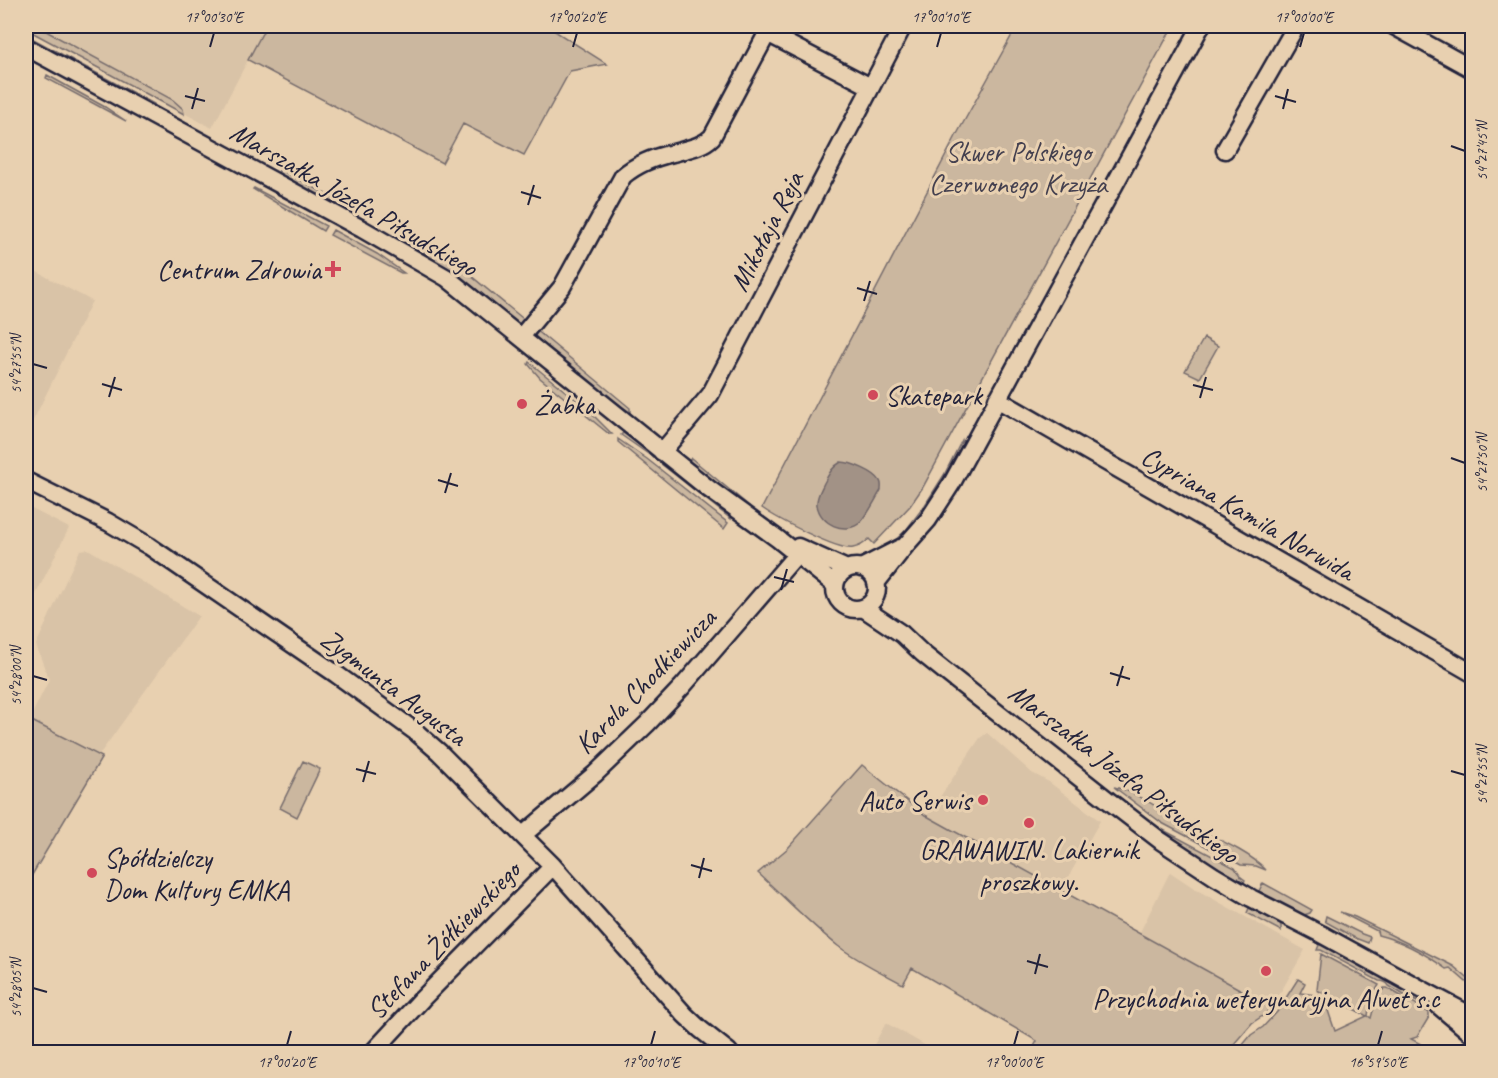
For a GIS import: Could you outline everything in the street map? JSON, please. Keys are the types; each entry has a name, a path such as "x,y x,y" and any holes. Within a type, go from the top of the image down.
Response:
{"street":[{"name":"Mikołaja Reja","path":"662,452 710,395 903,26"},
{"path":"905,546 839,575 835,585 836,596 843,605 856,609 869,605 876,589 905,546 939,504 1201,26"},
{"path":"1225,150 1296,26"},
{"path":"1394,26 1473,69"},
{"path":"522,337 562,287 619,182 627,173 661,156 703,144 712,137 770,29 871,87"},
{"name":"Marszałka Józefa Piłsudskiego","path":"26,47 362,229 447,278 662,452 835,585"},
{"name":"Cypriana Kamila Norwida","path":"998,399 1473,673"},
{"name":"Zygmunta Augusta","path":"26,481 99,517 149,546 392,714 439,752 553,866 685,1015 729,1053"},
{"name":"Marszałka Józefa Piłsudskiego","path":"778,539 854,568"},
{"name":"Karola Chodkiewicza","path":"523,835 595,774 647,724 797,554"},
{"path":"854,568 868,571 873,576 876,589"},
{"name":"Marszałka Józefa Piłsudskiego","path":"876,589 902,634"},
{"name":"Marszałka Józefa Piłsudskiego","path":"863,608 902,634 942,669 1161,841 1241,892 1473,1016"},
{"name":"Stefana Żółkiewskiego","path":"373,1053 422,999 553,866"},
{"name":"Marszałka Józefa Piłsudskiego","path":"1420,989 1473,1034"}],"shaded area":[{"path":"26,26 266,26 212,128 26,29"},
{"path":"26,266 92,301 26,435"},
{"path":"841,462 868,471 881,484 881,490 861,522 848,528 834,526 828,522 819,512 817,505 818,496 833,468"},
{"path":"26,506 69,528 26,614"},
{"path":"88,549 199,616 99,755 29,720 49,680 36,645 80,550"},
{"path":"987,733 1032,773 1049,782 1100,821 1061,890 927,816 980,738"},
{"path":"1170,872 1197,890 1305,950 1272,1007 1139,934"},
{"path":"886,1023 937,1052 870,1052"}],"green space":[{"path":"266,26 547,26 607,64 570,71 524,155 463,124 442,163 248,60"},
{"name":"Skwer Polskiego Czerwonego Krzyża","path":"1017,26 1173,26 923,487 910,506 874,544 869,539 862,545 845,548 793,526 762,508 957,134"},
{"path":"26,27 46,31 173,100 183,109 184,114 26,29"},
{"path":"26,35 154,104 155,107 128,95 26,39"},
{"path":"47,75 105,107 126,121 46,78"},
{"path":"280,169 350,207 347,213 279,176"},
{"path":"254,188 326,226 323,231"},
{"path":"333,230 377,254 404,273 330,235"},
{"path":"428,249 454,262 527,322 518,324 458,276 423,253"},
{"path":"535,329 630,408 630,412 599,391 538,341"},
{"path":"1204,338 1218,346 1200,378 1185,371"},
{"path":"529,362 586,408 612,434 609,434 540,378 528,364"},
{"path":"623,433 731,515 731,519 621,435"},
{"path":"618,439 728,523 724,529 618,442"},
{"path":"962,440 963,447 932,501 913,526 889,546 906,530 925,505"},
{"path":"691,458 749,506 745,507 689,465"},
{"path":"26,718 102,757 26,885"},
{"path":"1061,751 1154,825 1235,868 1245,880 1244,882 1195,854 1149,822 1060,753"},
{"path":"303,761 320,769 297,817 280,808"},
{"path":"862,765 925,815 1272,1007 1252,1023 1227,1052 1031,1052 1037,1041 912,968 903,984 862,961 828,938 758,873 788,848"},
{"path":"1114,787 1139,797 1238,849 1266,870 1256,866 1241,865 1162,823"},
{"path":"1263,883 1312,910 1301,916 1259,891"},
{"path":"1249,908 1279,921 1281,931 1247,913"},
{"path":"1340,912 1355,917 1453,966 1472,982 1472,987 1450,968 1446,969 1405,944 1378,935 1377,931"},
{"path":"1326,916 1370,937 1368,943 1326,922"},
{"path":"1322,944 1396,984 1426,1006 1385,982 1317,950"},
{"path":"1321,954 1379,985 1370,1000 1368,1016 1371,1018 1375,1003 1384,988 1429,1013 1417,1037 1411,1039 1436,1052 1237,1052 1251,1035 1263,1027 1277,1012 1298,979 1305,983 1300,993 1323,996 1335,1031 1367,1016 1317,990"}],"place":[{"name":"Centrum Zdrowia","path":"333,269"},
{"name":"Skatepark","path":"873,395"},
{"name":"Żabka","path":"522,404"},
{"name":"Auto Serwis","path":"983,800"},
{"name":"GRAWAWIN. Lakiernik proszkowy.","path":"1029,823"},
{"name":"Spółdzielczy Dom Kultury EMKA","path":"92,873"},
{"name":"Przychodnia weterynaryjna Alwet s.c","path":"1266,971"}]}
